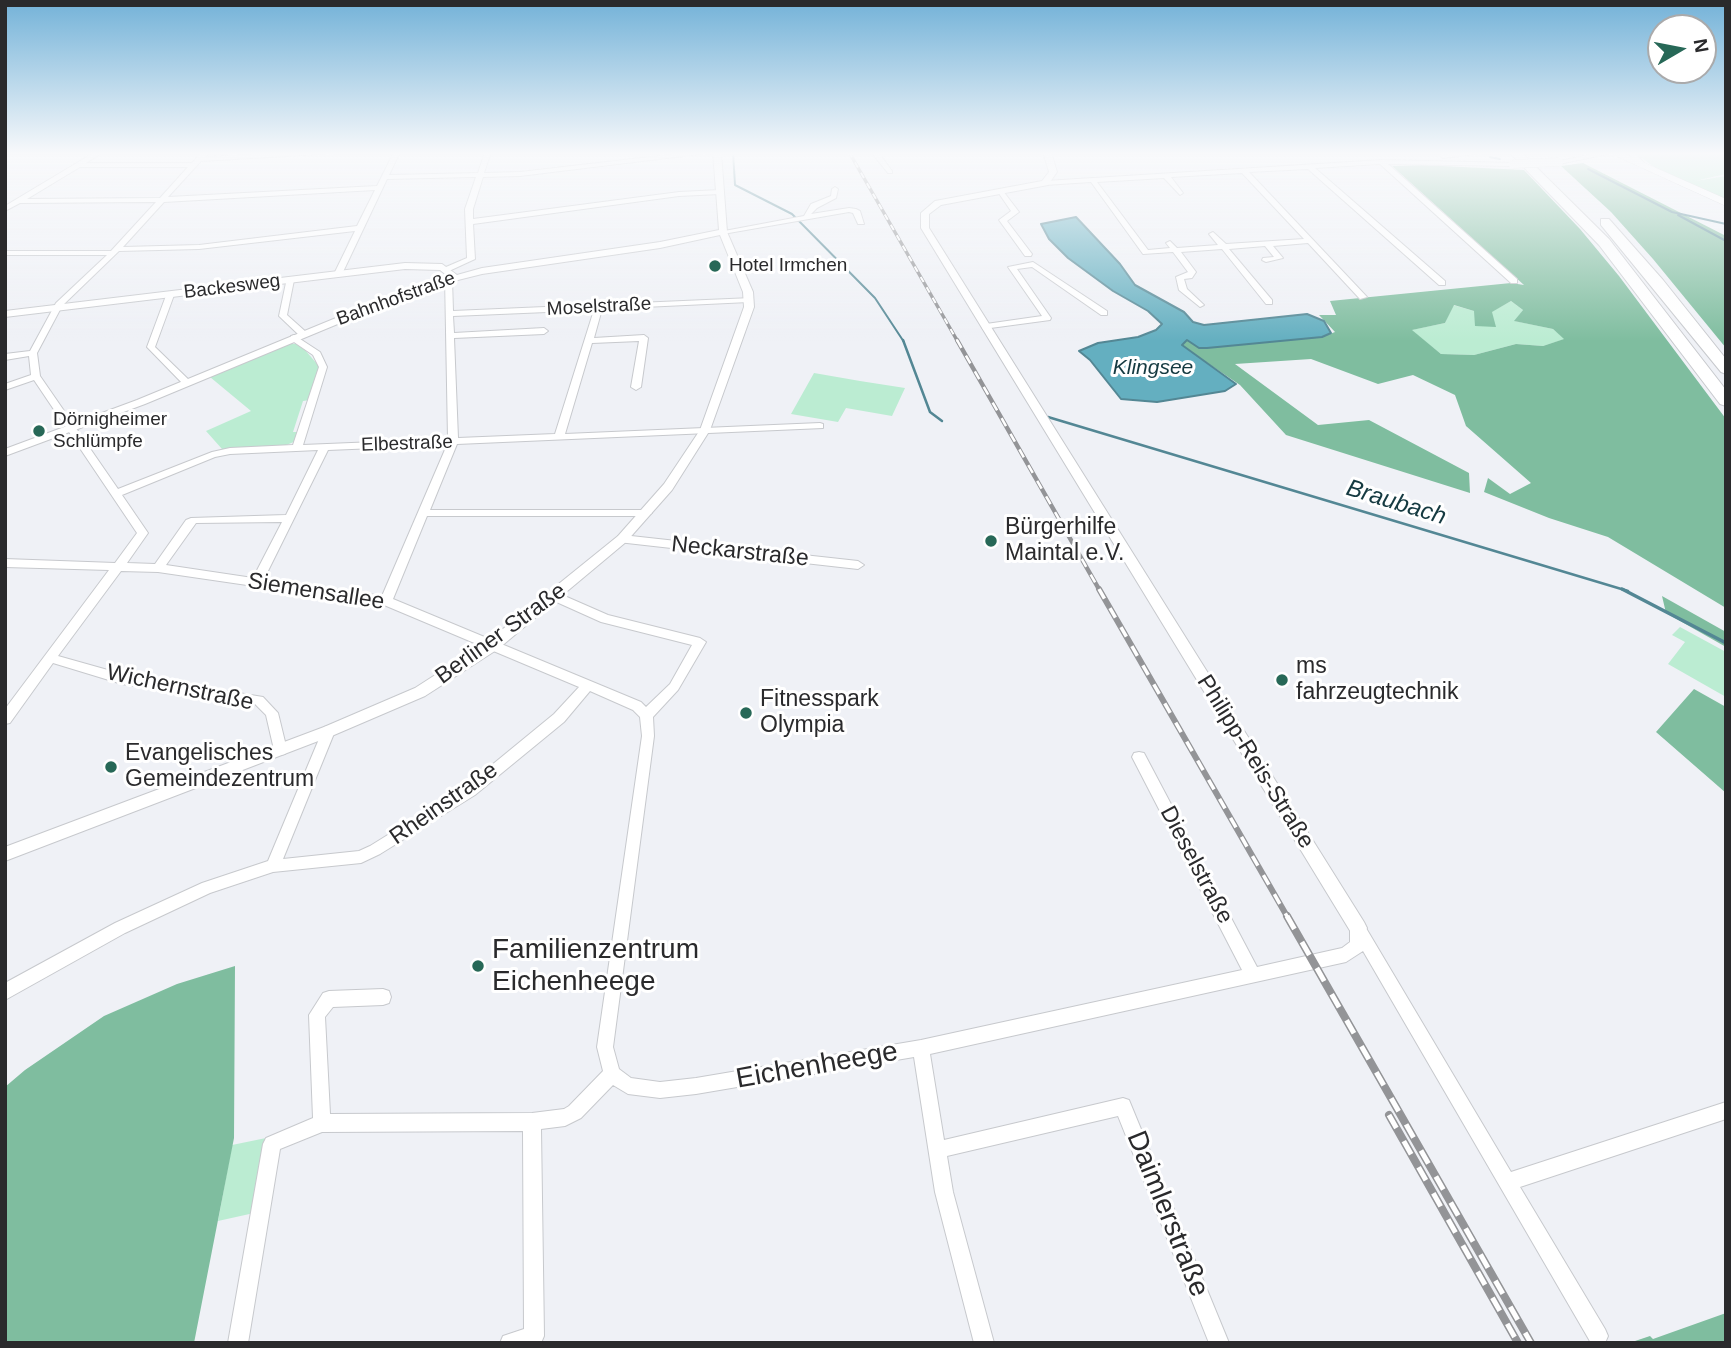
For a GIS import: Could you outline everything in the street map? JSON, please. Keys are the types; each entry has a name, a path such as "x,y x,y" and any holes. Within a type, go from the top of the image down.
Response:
{"highway":[{"path":"1575,215 1604,242 1726,401"},
{"path":"1598,215 1650,273 1726,369"}],"street":[{"path":"5,719 143,533 36,376 33,353 57,309 148,215"},
{"path":"338,274 366,215"},
{"path":"386,601 453,442 449,314 451,275 471,259 470,215"},
{"path":"469,222 522,215"},
{"path":"722,215 723,232 749,300"},
{"name":"Bahnhofstraße","path":"5,453 72,429 451,275 723,232 812,215"},
{"name":"Bahnhofstraße","path":"856,215 861,222"},
{"name":"Philipp-Reis-Straße","path":"925,215 925,228 1358,929 1598,1336"},
{"path":"1011,215 1003,220 1027,254"},
{"path":"1118,215 1143,250 1177,252 1310,242"},
{"path":"1285,215 1363,297"},
{"path":"1365,215 1442,283"},
{"path":"1441,215 1514,281"},
{"path":"5,253 199,247 360,228"},
{"path":"1213,234 1269,302"},
{"path":"1170,243 1192,272 1189,276 1180,276 1183,290 1200,305"},
{"path":"1268,245 1279,258 1266,260 1271,267"},
{"path":"985,327 1047,318 1013,267 1033,264 1104,313"},
{"name":"Backesweg","path":"5,314 409,265 451,275"},
{"path":"290,280 283,316 317,354 323,367 297,448"},
{"path":"170,295 150,346 187,383"},
{"name":"Moselstraße","path":"449,314 749,300"},
{"name":"Berliner Straße","path":"5,854 329,731 420,692 493,645 556,597 622,539 673,481 705,430 749,300"},
{"path":"560,435 598,307"},
{"path":"450,336 544,331"},
{"path":"589,341 644,338 636,387"},
{"path":"5,357 33,353"},
{"path":"5,387 36,376"},
{"name":"Elbestraße","path":"117,494 219,453 560,435 820,425"},
{"path":"257,582 325,447"},
{"path":"423,513 647,513"},
{"path":"158,568 190,522 195,520 289,518"},
{"name":"Neckarstraße","path":"622,539 858,565"},
{"name":"Siemensallee","path":"5,563 158,568 386,601 637,706 646,715"},
{"path":"237,1343 272,1144 322,1123 531,1122 575,1112 612,1074 606,1055 606,1040 648,736 646,715 674,687 700,642 605,619 556,597"},
{"name":"Wichernstraße","path":"50,658 122,679 259,700 272,713 280,750"},
{"name":"Rheinstraße","path":"5,992 164,907 273,866 361,856 384,845 470,791 559,718 587,686"},
{"path":"273,866 329,731"},
{"name":"Dieselstraße","path":"1139,757 1252,974"},
{"name":"Eichenheege","path":"612,1074 628,1086 660,1090 921,1048 1346,955 1358,945 1358,929"},
{"path":"322,1123 317,1015 329,999 383,997"},
{"path":"921,1048 950,1219 984,1343"},
{"name":"Daimlerstraße","path":"937,1150 1123,1106 1219,1343"},
{"path":"1507,1182 1726,1110"},
{"path":"510,1343 534,1336 531,1122"}],"green space":[{"path":"1446,215 1567,215 1619,276 1726,419 1726,608 1608,537 1549,518 1484,492 1488,478 1510,494 1531,483 1466,426 1455,395 1413,375 1378,384 1311,359 1235,364 1318,425 1369,420 1469,473 1470,493 1286,435 1240,385 1181,345 1187,340 1199,348 1207,348 1322,337 1335,332 1319,315 1336,315 1330,301 1511,283 1524,285","holes":["1511,301 1523,310 1514,321 1553,329 1564,339 1543,346 1516,344 1474,355 1441,354 1412,330 1445,323 1454,305 1474,311 1475,326 1496,327 1492,312"]},
{"path":"1614,215 1685,215 1726,236 1726,348"},
{"path":"1511,301 1523,310 1515,321 1553,329 1565,339 1543,346 1516,344 1474,355 1441,354 1411,330 1445,323 1453,305 1474,311 1495,327 1491,312"},
{"path":"286,344 296,344 305,350 318,365 319,374 310,400 303,401 293,432 299,432 296,441 284,446 222,449 206,431 251,411 210,377"},
{"path":"814,373 905,388 892,416 846,408 838,422 791,414"},
{"path":"1662,596 1726,632 1726,647 1666,613"},
{"path":"1680,627 1726,652 1726,697 1668,664 1685,642 1672,635"},
{"path":"1694,689 1726,707 1726,793 1656,732"},
{"path":"235,966 234,1138 194,1343 5,1343 5,1087 25,1070 104,1016 177,984"},
{"path":"266,1138 254,1213 218,1221 232,1145"},
{"path":"1726,1313 1726,1343 1629,1343 1650,1336 1653,1339"}],"water":[{"name":"Klingsee","path":"1076,217 1120,264 1135,285 1184,312 1193,322 1204,325 1307,314 1324,321 1331,333 1322,337 1207,348 1199,348 1187,340 1182,345 1236,384 1225,391 1157,402 1121,399 1090,360 1079,351 1098,343 1138,337 1156,330 1162,324 1148,311 1113,291 1068,258 1049,239 1041,224"}],"waterway":[{"name":"Braubach","path":"793,215 875,298 903,341"},
{"path":"1678,215 1726,241"},
{"path":"1685,215 1726,224"},
{"name":"Braubach","path":"903,341 930,412 942,421"},
{"name":"Braubach","path":"1048,417 1623,589"},
{"name":"Braubach","path":"1623,589 1628,591"},
{"name":"Braubach","path":"1623,589 1726,643"}],"railway":[{"path":"885,215 958,342"},
{"path":"957,340 1100,591"},
{"path":"1099,589 1288,918"},
{"path":"1287,916 1531,1343"},
{"path":"1389,1115 1518,1343"}],"place":[{"name":"Hotel Irmchen","path":"715,266"},
{"name":"Dörnigheimer Schlümpfe","path":"39,431"},
{"name":"Bürgerhilfe Maintal e.V.","path":"991,541"},
{"name":"ms fahrzeugtechnik","path":"1282,680"},
{"name":"Fitnesspark Olympia","path":"746,713"},
{"name":"Evangelisches Gemeindezentrum","path":"111,767"},
{"name":"Familienzentrum Eichenheege","path":"478,966"}]}
